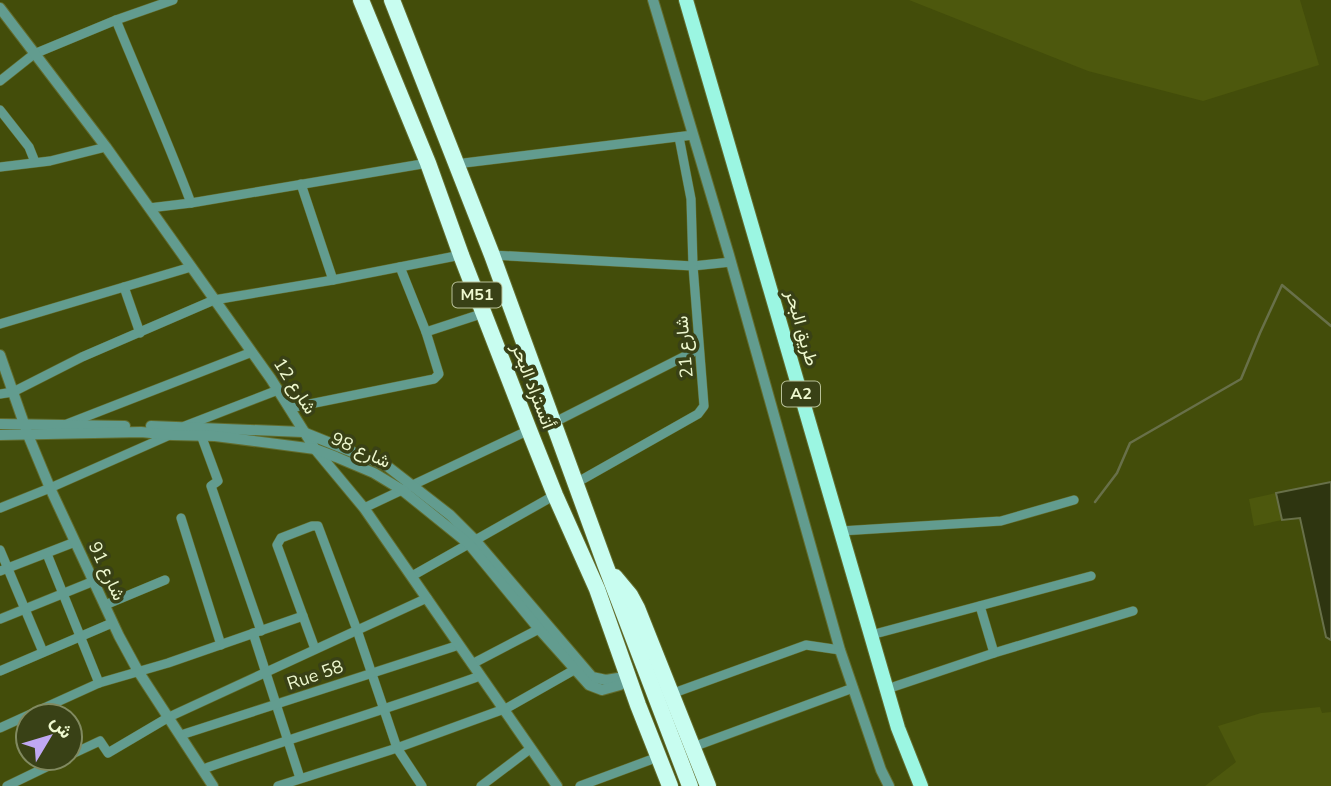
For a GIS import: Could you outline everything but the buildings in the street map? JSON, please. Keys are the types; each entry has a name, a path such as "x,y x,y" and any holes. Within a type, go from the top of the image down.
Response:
{"highway":[{"name":"أتستراد البحر","path":"361,0 428,163 555,495 597,589 670,786"},
{"name":"أتستراد البحر","path":"392,0 492,255 605,564 664,697 690,786"},
{"name":"طريق البحر","path":"686,0 898,729 921,786"},
{"path":"597,589 598,625 659,786"},
{"path":"664,697 693,747 708,786"}],"street":[{"path":"0,81 34,54 173,0"},
{"path":"653,0 731,262 840,650 888,786"},
{"name":"شارع 12","path":"0,10 106,148 252,352 315,449 364,508 557,786"},
{"path":"116,20 191,203"},
{"path":"0,110 29,147 35,162"},
{"path":"456,164 693,135"},
{"name":"شارع 21","path":"576,483 698,414 704,406 693,266 691,199 679,137"},
{"path":"0,167 50,161 106,148"},
{"path":"149,208 428,163"},
{"path":"301,184 333,281"},
{"path":"0,394 13,391 82,357 214,300 333,281 461,254"},
{"path":"492,255 693,266 731,262"},
{"path":"0,324 191,267"},
{"path":"290,408 434,379 439,374 426,332 400,267"},
{"path":"124,287 139,333"},
{"path":"426,332 484,313"},
{"path":"553,423 699,349"},
{"path":"67,424 252,352"},
{"name":"شارع 91","path":"0,355 50,488 112,622 138,671 214,786"},
{"path":"182,427 278,390"},
{"name":"شارع 98","path":"0,424 26,429 141,432 258,440 315,449 374,473 407,487 450,515 565,653 574,670 589,685 607,690 619,682"},
{"name":"شارع 98","path":"0,435 67,424 303,432 387,466 407,487"},
{"path":"364,508 529,430"},
{"path":"0,508 172,435"},
{"path":"201,435 218,481 211,486 300,778"},
{"path":"412,576 555,495"},
{"path":"841,531 1001,521 1074,500"},
{"path":"181,518 220,645"},
{"path":"315,649 277,545 281,538 312,526 318,526 397,748 419,783 406,786"},
{"path":"4,569 75,542"},
{"name":"شارع 98","path":"472,542 539,629 592,677 619,682"},
{"path":"0,550 4,569 43,652"},
{"path":"47,554 99,683"},
{"path":"871,635 1091,576"},
{"path":"105,605 165,580"},
{"path":"0,619 94,581"},
{"path":"84,748 100,741 108,753 169,717 426,598"},
{"path":"980,606 994,653"},
{"path":"887,689 1133,611"},
{"path":"0,728 99,683 168,663 303,616"},
{"path":"0,671 112,622"},
{"path":"472,664 539,629"},
{"name":"Rue 58","path":"181,735 460,645"},
{"path":"664,697 806,645 840,650"},
{"path":"278,786 503,710 574,670"},
{"path":"202,769 480,676"},
{"path":"693,747 853,688"},
{"path":"481,786 530,749"},
{"path":"580,786 650,760"},
{"path":"7,786 36,772"}],"shaded area":[{"path":"909,0 1300,0 1319,65 1203,101 1088,71"},
{"path":"1331,482 1331,640 1326,637 1300,518 1282,520 1276,493"},
{"path":"1276,493 1282,520 1254,526 1249,499"},
{"path":"1320,707 1322,713 1331,712 1331,786 1205,786 1236,762 1218,726 1261,713"}],"waterway":[{"path":"1095,502 1117,473 1130,443 1241,379 1282,285 1331,326"}]}
